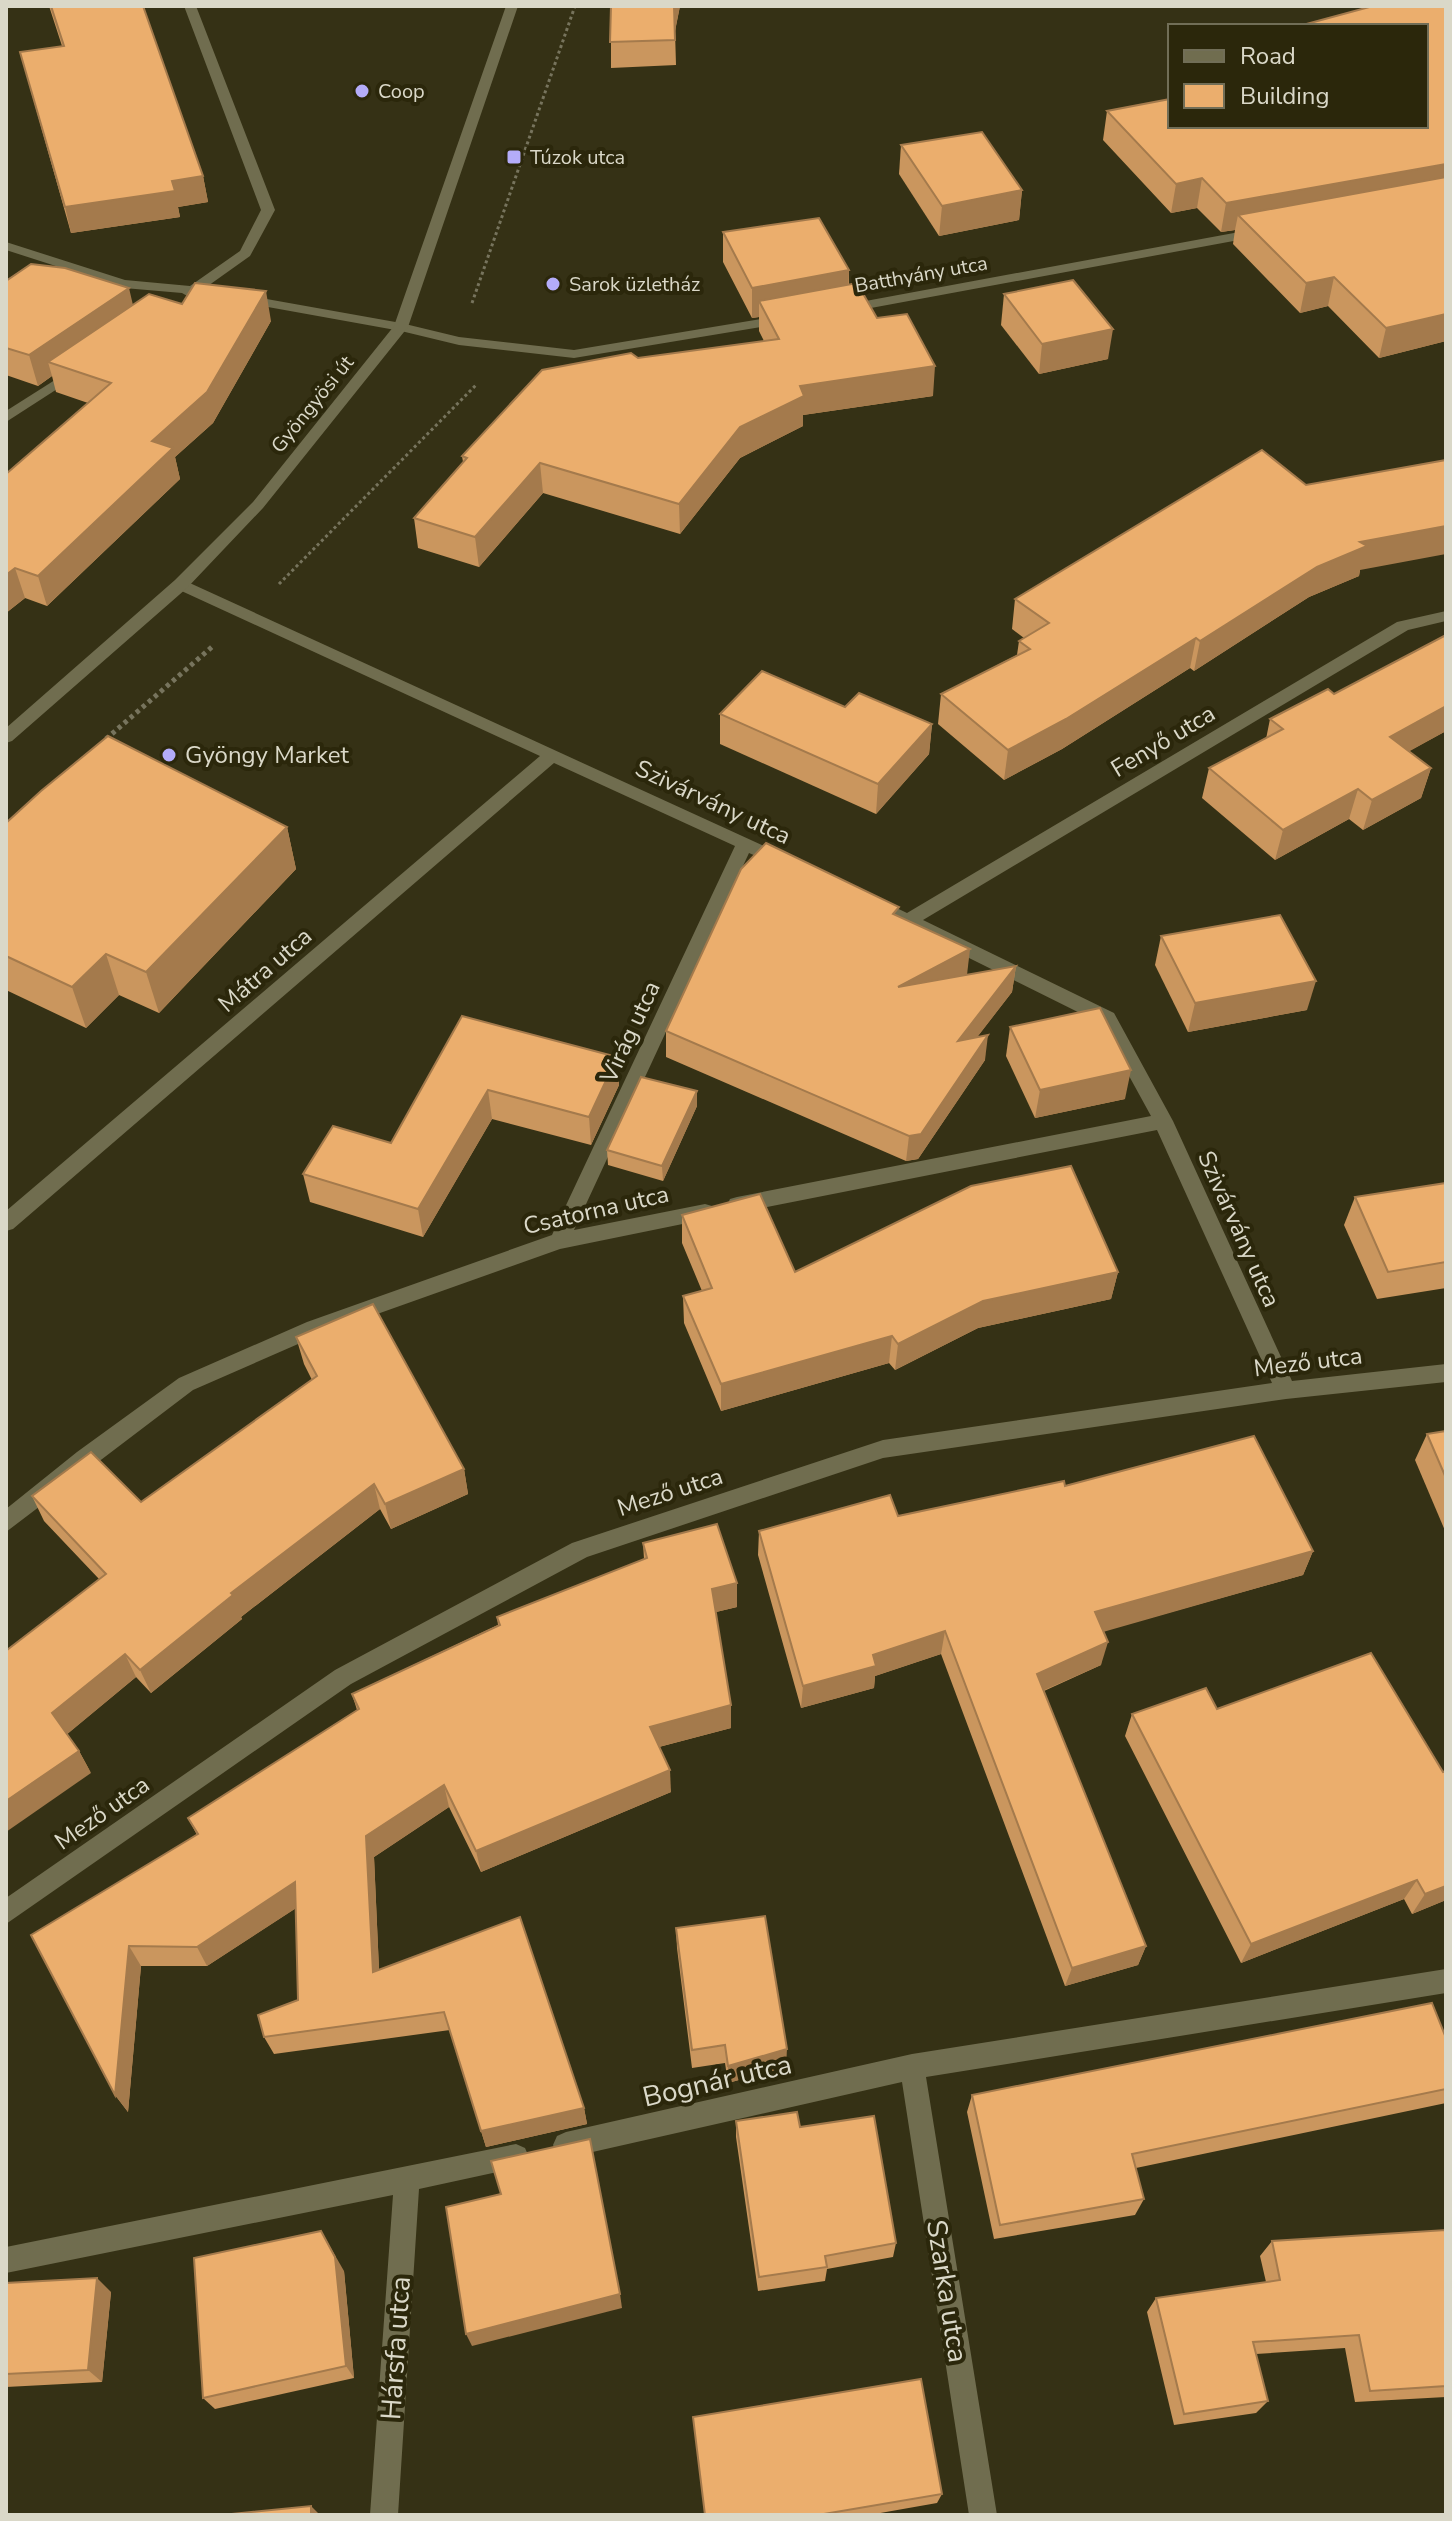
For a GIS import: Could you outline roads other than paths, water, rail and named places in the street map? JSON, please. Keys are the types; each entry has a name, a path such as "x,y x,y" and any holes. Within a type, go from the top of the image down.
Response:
{"street":[{"path":"169,307 245,253 268,210 190,6"},
{"name":"Gyöngyösi út","path":"6,737 181,584 258,505 336,404 401,327 512,6"},
{"name":"Batthyány utca","path":"821,313 1274,230"},
{"path":"6,246 124,284 194,290 401,327 459,341 574,354 806,316"},
{"path":"6,418 94,359"},
{"name":"Szivárvány utca","path":"181,584 800,869"},
{"name":"Fenyő utca","path":"909,920 1403,626 1446,616"},
{"name":"Mátra utca","path":"6,1223 554,754"},
{"name":"Virág utca","path":"559,1241 745,843"},
{"name":"Szivárvány utca","path":"854,895 1107,1018 1163,1121 1286,1390"},
{"name":"Csatorna utca","path":"6,1522 85,1458 186,1384 314,1328 559,1241 1163,1121"},
{"name":"Mező utca","path":"6,1912 343,1677 580,1550 883,1449 1286,1390 1446,1373"},
{"name":"Bognár utca","path":"6,2260 407,2181 912,2067 1446,1981"},
{"name":"Szarka utca","path":"912,2067 983,2515"},
{"name":"Hársfa utca","path":"384,2515 407,2181"}],"place":[{"name":"Coop","path":"362,91"},
{"name":"Túzok utca","path":"514,157"},
{"name":"Sarok üzletház","path":"553,284"},
{"name":"Gyöngy Market","path":"169,755"}]}
